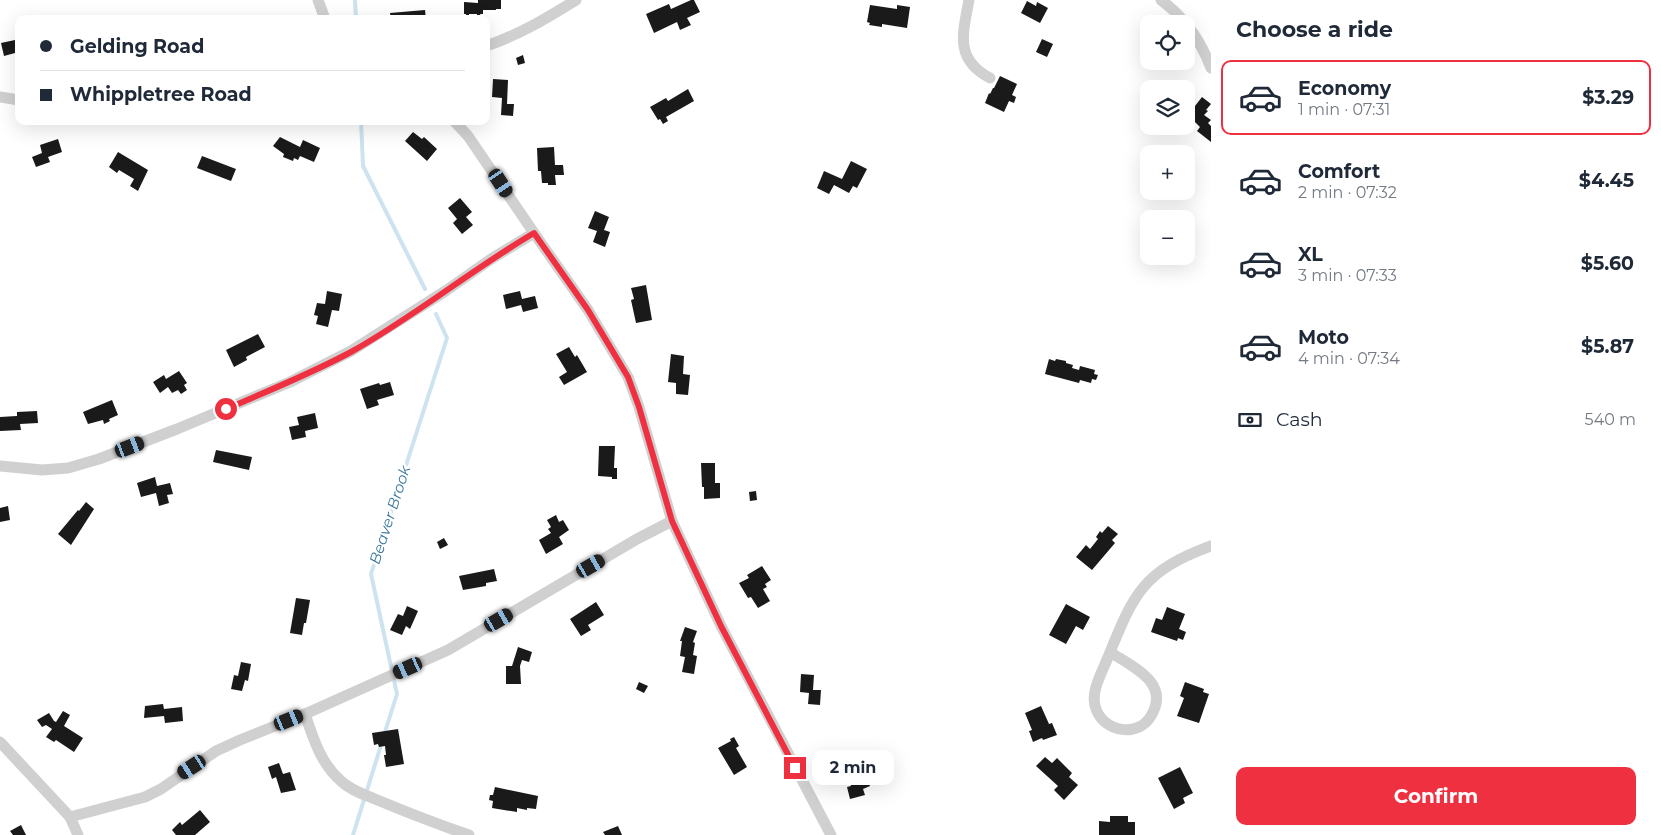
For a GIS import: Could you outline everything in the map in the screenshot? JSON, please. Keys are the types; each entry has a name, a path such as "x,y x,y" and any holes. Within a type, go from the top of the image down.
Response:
{"street":[{"path":"318,0 324,15"},
{"path":"490,45 508,39 539,23 576,0"},
{"path":"969,0 963,30 965,54 976,70 990,78"},
{"path":"1161,0 1186,23 1206,52 1211,68"},
{"path":"0,97 15,99"},
{"path":"458,125 468,136 588,310 628,377 639,407 672,521 721,626 831,835"},
{"path":"0,466 42,470 68,468 99,459 290,382 352,351 447,290 491,259 534,233"},
{"path":"70,817 145,797 161,789 216,751 306,714 448,650 672,521"},
{"path":"1110,652 1144,673 1151,680 1155,689 1157,699 1155,710 1141,726 1130,730 1119,730 1109,726 1101,719 1096,709 1094,698 1095,689 1110,652 1126,613 1147,582 1172,563 1211,546"},
{"path":"306,714 312,737 321,756 340,781 350,789 469,835"},
{"path":"0,742 70,817 78,835"}],"building":[{"path":"478,0 501,0 501,9 483,10 483,14 480,15 464,14 464,2 478,3"},
{"path":"694,0 700,12 687,18 691,25 680,30 677,22 654,33 646,14 669,4 671,9"},
{"path":"1027,1 1036,6 1037,2 1048,8 1040,23 1021,13"},
{"path":"870,5 897,9 897,5 910,7 907,28 882,24 882,27 869,25 870,23 867,22"},
{"path":"425,10 426,15 390,15 390,13"},
{"path":"1042,39 1053,44 1047,57 1036,52"},
{"path":"15,40 15,53 4,56 1,43"},
{"path":"523,55 525,63 518,65 516,58"},
{"path":"1000,76 1017,84 1012,95 1016,97 1014,103 1009,101 1004,112 985,103"},
{"path":"493,79 508,80 507,104 514,104 513,116 501,115 502,98 492,97"},
{"path":"688,89 694,101 666,117 668,121 663,124 660,119 658,120 650,107 666,98 668,101"},
{"path":"1202,97 1211,104 1204,115 1211,120 1208,123 1211,126 1211,142 1197,131 1200,127 1195,122 1195,106"},
{"path":"413,132 422,139 424,137 437,149 427,161 405,141"},
{"path":"280,137 300,147 303,140 320,148 314,162 300,156 298,160 294,158 293,161 283,157 284,154 273,146"},
{"path":"58,139 62,152 48,157 50,162 36,167 32,157 42,153 40,145"},
{"path":"554,147 555,165 563,165 564,175 555,175 556,185 548,185 548,183 542,183 541,171 538,171 537,148"},
{"path":"118,152 148,170 138,191 130,186 134,179 119,170 117,173 109,167"},
{"path":"202,156 236,169 231,181 197,168"},
{"path":"851,161 867,169 857,188 853,186 849,193 834,185 829,194 817,188 824,171 842,179"},
{"path":"460,198 472,212 466,217 473,225 462,234 453,223 457,219 448,208"},
{"path":"595,211 609,217 604,230 610,232 605,247 593,242 597,231 588,228"},
{"path":"646,285 652,320 636,323 631,300 634,299 631,288"},
{"path":"327,291 342,294 339,311 332,310 328,327 316,324 318,316 314,315 317,303 325,304"},
{"path":"520,291 522,299 535,296 538,308 523,312 521,305 506,309 503,295"},
{"path":"258,334 265,347 246,357 247,360 234,367 226,350"},
{"path":"569,347 575,357 577,355 587,372 564,385 559,377 567,372 556,354"},
{"path":"671,354 684,356 683,374 690,375 688,395 676,394 676,383 668,382"},
{"path":"1049,359 1066,361 1066,363 1073,365 1072,368 1079,370 1080,366 1095,370 1094,374 1098,375 1096,380 1092,379 1091,383 1080,380 1079,383 1045,374"},
{"path":"179,371 187,383 184,385 187,390 181,394 178,390 172,393 168,387 160,393 153,382 164,375 166,379"},
{"path":"390,382 394,395 377,400 379,405 367,409 360,389 379,383 380,385"},
{"path":"112,400 118,415 109,419 110,421 104,424 103,420 88,424 83,412"},
{"path":"37,411 38,423 20,424 21,430 0,431 0,417 17,416 17,412"},
{"path":"315,413 318,428 305,431 306,437 292,440 289,427 299,425 297,417"},
{"path":"599,446 615,446 614,468 617,468 617,479 598,476"},
{"path":"216,450 252,457 249,470 213,462"},
{"path":"701,463 715,463 715,483 720,483 720,498 704,499"},
{"path":"155,477 157,486 170,483 173,494 167,495 169,503 159,506 156,493 141,497 137,483"},
{"path":"756,491 757,500 750,501 749,492"},
{"path":"86,502 94,509 71,545 58,534"},
{"path":"8,506 10,520 0,522 0,508"},
{"path":"556,515 559,522 563,520 569,530 559,537 563,544 546,554 539,540 551,533 548,529 551,527 547,520"},
{"path":"1108,526 1118,534 1112,540 1115,543 1092,570 1076,557 1086,545 1090,549 1098,539 1096,537 1100,531 1102,533"},
{"path":"444,538 448,545 440,549 437,542"},
{"path":"762,566 771,580 765,584 767,587 763,589 770,601 758,608 751,597 748,598 739,583 749,578 747,575"},
{"path":"494,569 497,581 486,583 486,586 463,590 459,576"},
{"path":"296,598 310,600 302,635 290,633"},
{"path":"596,602 604,615 588,625 591,630 581,636 570,619"},
{"path":"1066,604 1090,617 1083,630 1076,626 1066,644 1049,635"},
{"path":"407,606 418,611 410,629 406,626 402,635 390,630 398,614 403,616"},
{"path":"1167,607 1185,614 1179,629 1186,632 1183,640 1178,638 1177,641 1151,632 1156,618 1162,620"},
{"path":"685,627 697,631 693,642 695,643 693,655 697,656 694,674 682,672 685,657 680,656 682,641 680,641"},
{"path":"518,647 532,652 529,662 522,660 520,666 521,684 506,684 506,666 512,666"},
{"path":"241,662 251,664 248,681 245,680 242,691 231,689 234,675 238,676"},
{"path":"801,674 814,675 813,690 821,690 820,705 808,704 809,693 800,692"},
{"path":"639,682 648,686 644,693 636,689"},
{"path":"1185,682 1204,689 1203,692 1209,694 1199,723 1177,716 1184,698 1180,696"},
{"path":"163,704 164,709 182,707 183,721 165,723 164,716 144,718 145,706"},
{"path":"1041,706 1049,724 1052,723 1057,735 1033,742 1029,731 1032,730 1025,713"},
{"path":"63,711 70,715 64,726 83,738 74,752 56,740 54,742 46,737 52,729 46,725 42,727 37,720 49,713 56,722"},
{"path":"398,729 404,764 386,767 385,746 379,747 378,744 374,745 372,733"},
{"path":"734,737 739,746 736,748 747,767 734,775 718,748 731,741 730,739"},
{"path":"853,757 860,779 867,777 870,786 863,789 865,795 850,799 847,787 851,786 848,777 843,778 838,761"},
{"path":"1045,757 1052,763 1057,758 1072,773 1069,777 1078,785 1064,800 1054,790 1058,786 1036,766"},
{"path":"279,763 283,774 290,772 296,790 281,793 276,777 272,779 268,767"},
{"path":"1180,767 1193,793 1183,798 1185,803 1174,809 1158,778"},
{"path":"495,787 538,796 536,809 517,808 517,812 492,808 493,801 489,800 490,795 493,795"},
{"path":"200,810 210,822 195,835 176,835 172,830 180,822 182,825"},
{"path":"1110,816 1128,816 1128,822 1135,822 1135,835 1099,835 1099,821 1110,822"},
{"path":"21,825 26,835 13,835 10,831"},
{"path":"618,826 622,835 605,835 603,832"}],"waterway":[{"name":"Beaver Brook","path":"355,0 356,15"},
{"name":"Beaver Brook","path":"361,125 363,166 425,289"},
{"name":"Beaver Brook","path":"384,735 397,694 371,574 447,338 436,314"},
{"name":"Beaver Brook","path":"353,835 382,742"}],"route":[{"path":"226,409 290,382 352,351 447,290 491,259 534,233 588,310 628,377 639,407 672,521 721,626 795,768"}]}
